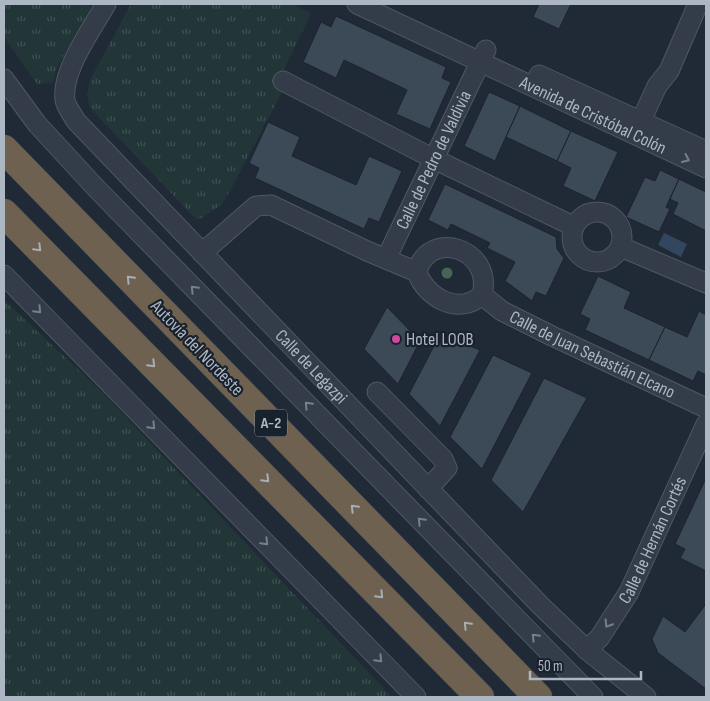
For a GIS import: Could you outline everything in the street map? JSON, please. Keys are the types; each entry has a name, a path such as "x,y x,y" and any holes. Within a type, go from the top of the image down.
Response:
{"highway":[{"name":"Autovía del Nordeste","path":"4,149 538,697"},
{"name":"A-2","path":"4,213 480,697"}],"street":[{"name":"Calle de Legazpi","path":"106,4 70,69 65,102 76,121 540,605 587,650 646,697"},
{"name":"Avenida de Cristóbal Colón","path":"357,4 641,121 706,151"},
{"name":"Avenida de Cristóbal Colón","path":"387,4 706,168"},
{"path":"641,121 657,86 669,71 698,4"},
{"name":"Calle de Pedro de Valdivia","path":"386,259 484,55"},
{"path":"4,79 37,124 95,187 593,697"},
{"path":"283,81 434,159 573,226"},
{"path":"202,253 256,206 271,205 417,272"},
{"path":"594,211 607,213 617,221 622,233 621,247 613,257 599,263 587,261 575,250 571,237 573,226 582,216 594,211"},
{"path":"621,247 706,283"},
{"path":"458,248 469,253 478,264 484,286 482,296 468,303 439,300 421,283 417,272 419,264 436,250 458,248"},
{"path":"4,275 416,697"},
{"name":"Calle de Juan Sebastián Elcano","path":"482,296 502,311 519,320 706,408"},
{"path":"377,392 443,459 447,468 428,489"},
{"name":"Calle de Hernán Cortés","path":"587,650 600,637 629,592 706,424"}],"green space":[{"path":"4,4 93,4 57,67 53,83 37,84 4,37"},
{"path":"131,4 291,4 311,13 278,82 285,86 230,191 221,205 200,219 194,217 90,108 87,95 90,80"},
{"path":"4,300 100,390 392,697 4,697"}],"water":[{"path":"664,233 687,244 681,257 658,245"}],"building":[{"path":"539,4 571,4 559,29 533,17"},
{"path":"336,16 446,67 442,78 451,82 430,129 396,114 407,90 344,60 336,78 303,62 321,22 331,27"},
{"path":"489,92 520,106 495,161 464,146"},
{"path":"520,106 571,131 557,161 506,137"},
{"path":"268,122 300,137 292,156 356,185 369,156 402,171 379,222 369,218 364,229 255,178 259,168 249,163"},
{"path":"571,131 618,152 595,201 563,186 571,168 557,161"},
{"path":"660,170 679,179 666,207 670,209 659,232 626,217 645,177 655,181"},
{"path":"679,179 706,192 706,231 673,214 678,203 670,199"},
{"path":"445,184 556,237 557,249 564,258 546,296 536,292 532,301 505,281 515,262 487,248 490,243 451,224 448,230 428,220"},
{"path":"598,276 631,292 624,308 665,327 649,360 585,330 590,319 580,314"},
{"path":"387,307 420,341 398,384 364,349"},
{"path":"699,311 706,315 706,375 698,371 693,381 649,360 665,327 687,337"},
{"path":"436,342 465,344 480,350 440,426 409,394"},
{"path":"493,355 532,373 482,469 450,437"},
{"path":"544,378 587,398 523,512 491,480"},
{"path":"706,478 706,571 680,558 685,549 675,544"},
{"path":"706,604 706,689 658,653 652,639 663,616 685,632"}],"place":[{"name":"Hotel LOOB","path":"396,339"}]}
